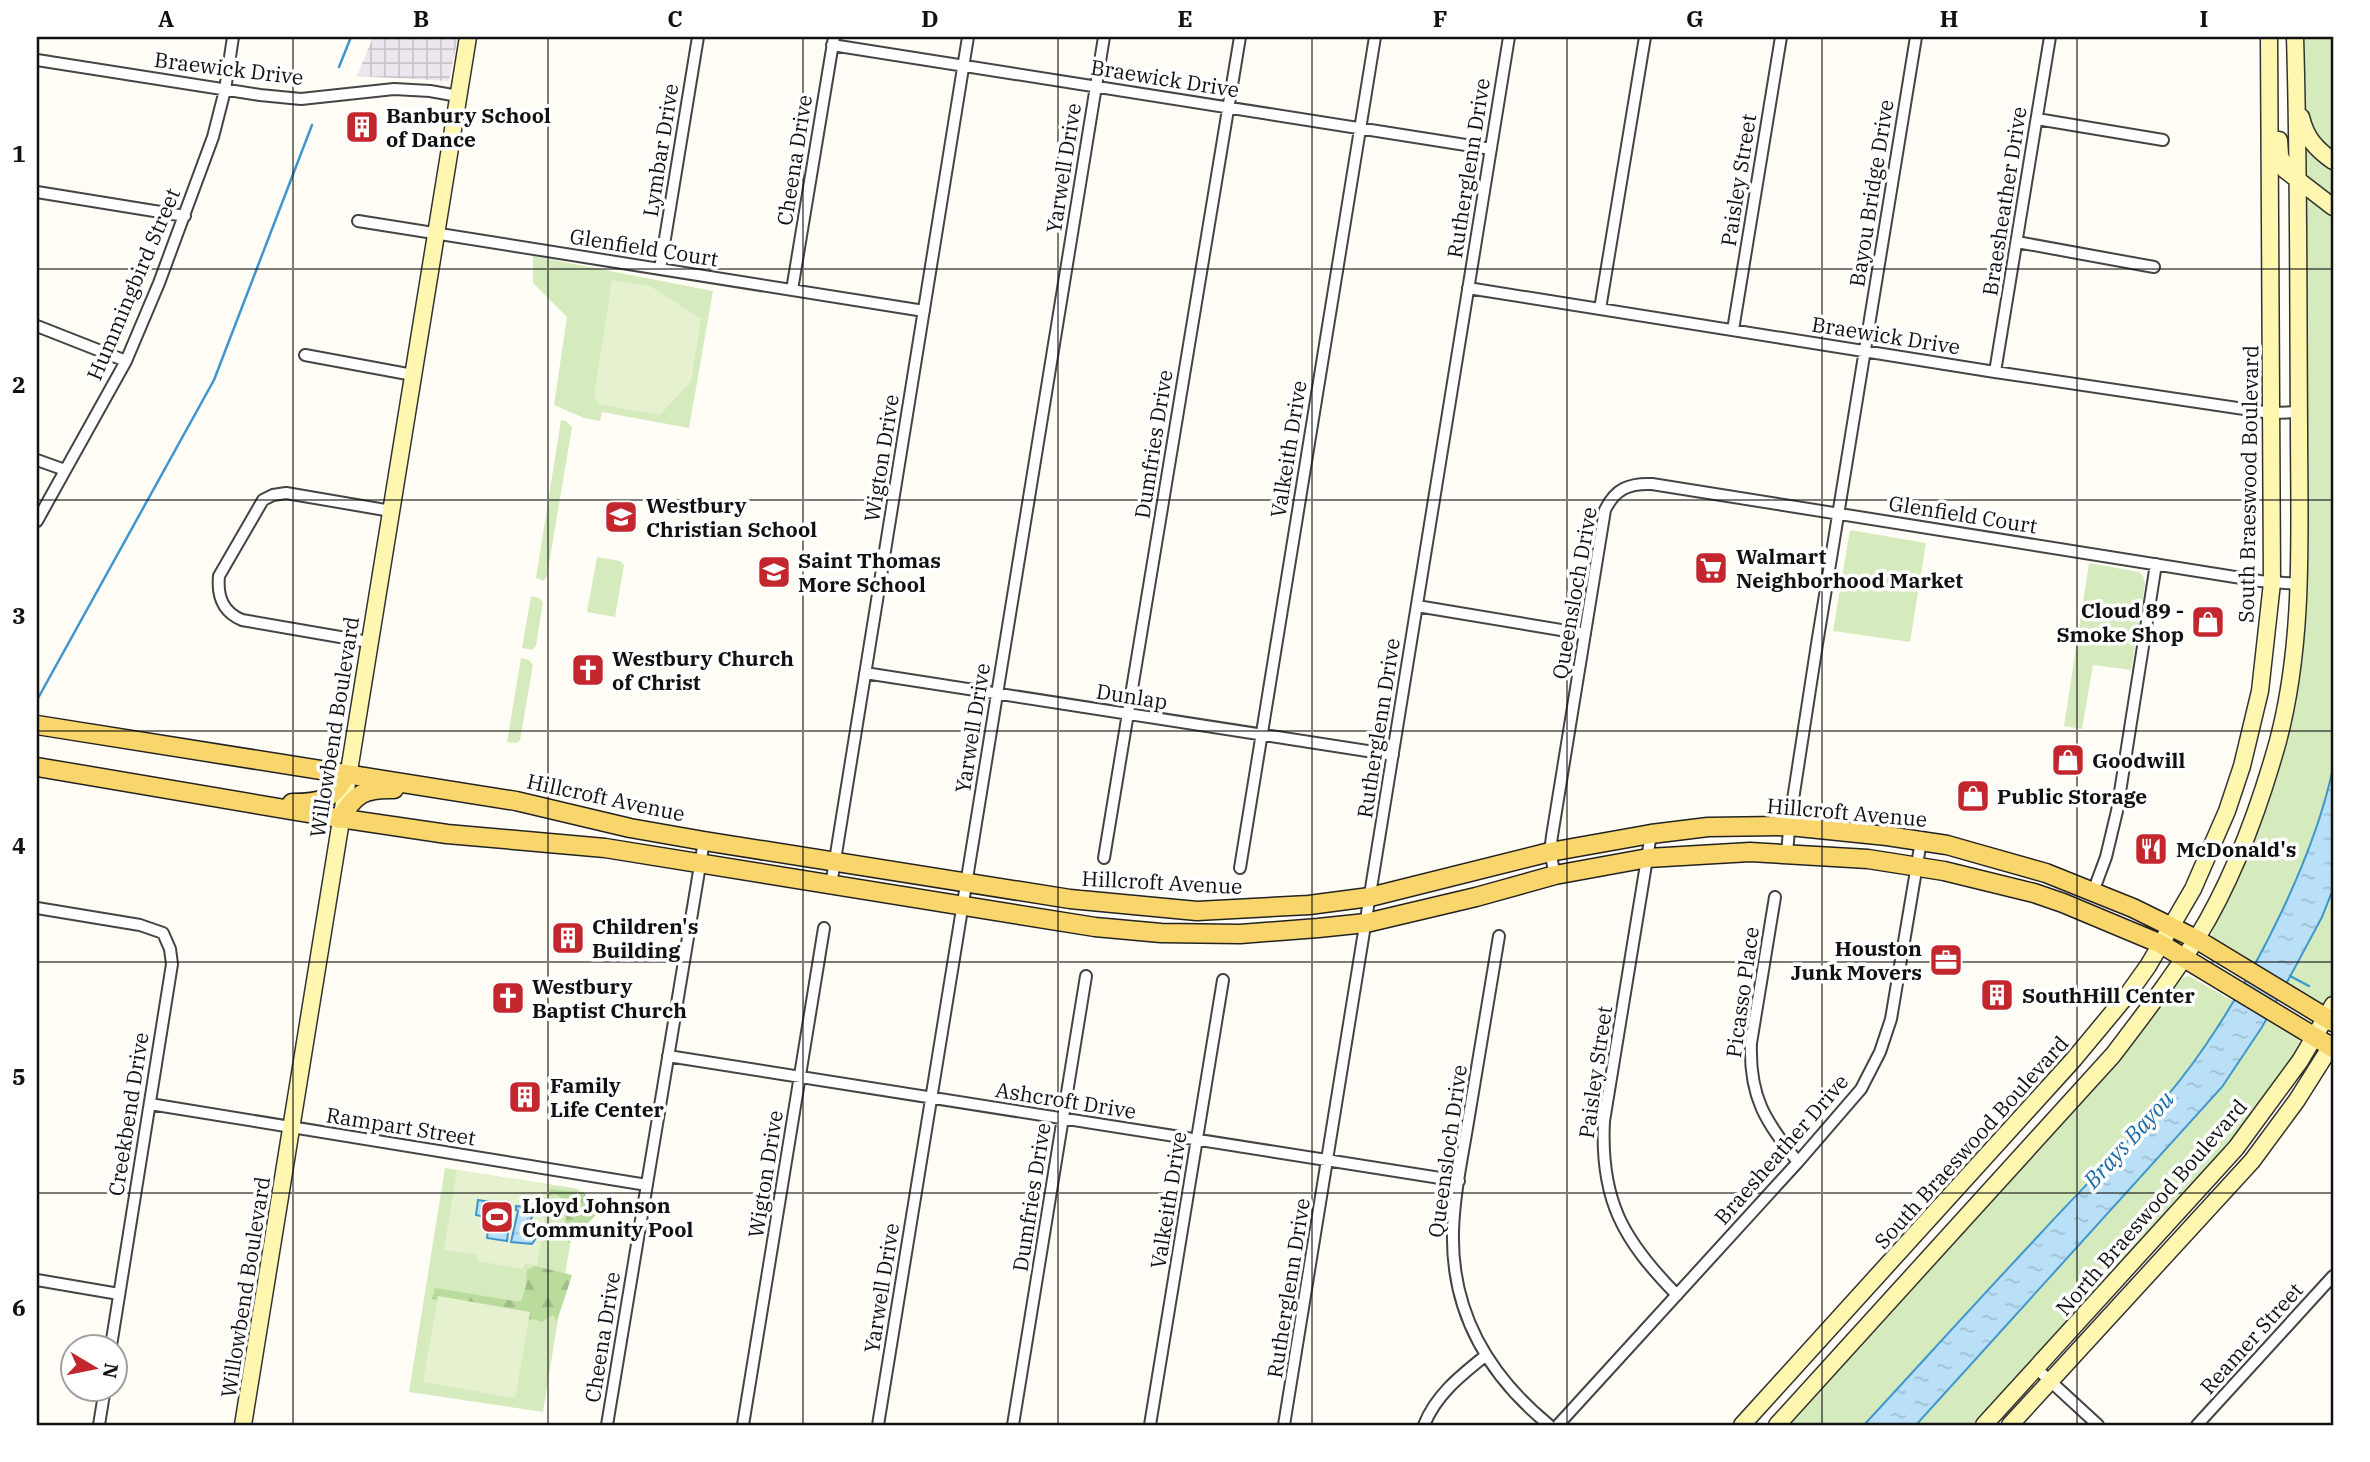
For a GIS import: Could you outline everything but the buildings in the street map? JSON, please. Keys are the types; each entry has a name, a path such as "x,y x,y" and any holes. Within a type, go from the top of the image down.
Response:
{"main road":[{"name":"Willowbend Boulevard","path":"243,1425 468,37"},
{"name":"South Braeswood Boulevard","path":"1742,1425 2001,1141 2128,995 2172,926 2207,861 2242,766 2260,691 2272,583 2269,37"},
{"path":"1777,1425 2093,1078 2152,1003 2196,939 2238,856 2278,739 2297,624 2295,37"},
{"path":"2271,83 2277,103 2282,162 2286,170 2327,203"},
{"path":"2297,102 2304,131 2312,145 2333,161"},
{"path":"2297,220 2309,204 2327,203"},
{"name":"Hillcroft Avenue","path":"38,725 516,801 704,842 835,860 1070,899 1197,911 1309,905 1370,897 1550,852 1708,827 1789,825 1921,841 1947,845 2046,873 2093,892 2172,926 2326,1014"},
{"path":"2242,766 2268,774"},
{"path":"37,767 340,819 447,834 605,848 963,907 1095,927 1161,933 1240,934 1366,923 1555,875 1648,858 1750,852 1868,859 1975,878 2044,896 2161,944 2332,1046"},
{"path":"246,803 317,802 339,789 347,774"},
{"path":"340,819 350,803 363,793 385,789 435,788"},
{"path":"1975,878 2001,876 2036,883 2046,873"},
{"name":"North Braeswood Boulevard","path":"1984,1425 2236,1148 2274,1099 2308,1032 2326,1014"},
{"name":"North Braeswood Boulevard","path":"2010,1425 2252,1161 2281,1123 2332,1046"},
{"path":"2074,1059 2093,1078"},
{"path":"2001,1141 2020,1158"},
{"path":"2183,1208 2197,1222"},
{"path":"1836,1321 1856,1339"}],"street":[{"name":"Hummingbird Street","path":"37,521 126,361 185,216 214,137 233,37"},
{"name":"Lymbar Drive","path":"660,269 698,37"},
{"name":"Wigton Drive","path":"831,885 968,37"},
{"name":"Yarwell Drive","path":"878,1425 1104,37"},
{"name":"Dumfries Drive","path":"1104,858 1240,37"},
{"name":"Valkeith Drive","path":"1240,868 1374,37"},
{"name":"Rutherglenn Drive","path":"1284,1425 1509,37"},
{"path":"1600,309 1645,37"},
{"name":"Paisley Street","path":"1733,330 1781,37"},
{"name":"Bayou Bridge Drive","path":"1787,853 1789,825 1916,37"},
{"name":"Braesheather Drive","path":"1995,372 2050,37"},
{"name":"Braewick Drive","path":"833,41 963,66 1491,149"},
{"name":"Cheena Drive","path":"792,290 833,41"},
{"name":"Braewick Drive","path":"37,60 225,90 301,99 394,89 458,96"},
{"path":"2037,119 2163,140"},
{"path":"37,192 185,216"},
{"name":"Glenfield Court","path":"358,221 924,311"},
{"path":"2017,242 2154,267"},
{"name":"Braewick Drive","path":"1468,288 1995,372 2272,413 2298,412"},
{"path":"37,326 126,361"},
{"path":"305,355 413,375"},
{"path":"37,460 65,470"},
{"name":"Glenfield Court","path":"1622,489 1652,484 2272,583 2298,584"},
{"name":"Queensloch Drive","path":"1555,875 1550,852 1605,510 1610,500 1622,489"},
{"path":"369,642 253,622 231,615 224,607 218,587 219,576 263,500 272,495 286,493 391,511"},
{"path":"2093,892 2106,857 2117,811 2156,564"},
{"path":"1417,606 1585,634"},
{"name":"Dunlap","path":"865,673 1393,755"},
{"name":"Paisley Street","path":"1651,834 1604,1121 1603,1148 1610,1193 1626,1233 1644,1260 1677,1294"},
{"name":"Braesheather Drive","path":"1558,1425 1798,1162 1861,1089 1872,1071 1886,1037 1894,1006 1921,841"},
{"name":"Cheena Drive","path":"607,1425 704,842"},
{"name":"Picasso Place","path":"1775,897 1750,1063 1753,1084 1765,1118 1798,1162"},
{"name":"Creekbend Drive","path":"37,908 140,925 163,933 170,949 172,964 113,1332"},
{"name":"Wigton Drive","path":"743,1425 824,928"},
{"name":"Queensloch Drive","path":"1499,936 1459,1181 1453,1230 1454,1265 1461,1300 1485,1356 1515,1395 1549,1425"},
{"name":"Dumfries Drive","path":"1013,1425 1086,976"},
{"name":"Valkeith Drive","path":"1150,1425 1223,980"},
{"name":"Ashcroft Drive","path":"668,1056 1459,1181"},
{"name":"Rampart Street","path":"150,1104 647,1185"},
{"name":"Reamer Street","path":"2197,1425 2333,1276"},
{"path":"37,1280 119,1294"},
{"path":"1424,1425 1431,1409 1456,1378 1485,1356"},
{"path":"2036,1367 2098,1425"},
{"path":"99,1425 103,1402"}],"shaded area":[{"path":"373,37 458,37 449,81 357,76"}],"green space":[{"path":"2304,37 2333,37 2333,995 2330,1000 2321,1004 2212,940 2211,935 2236,879 2302,644 2306,590"},
{"path":"533,256 713,291 689,428 602,412 600,421 584,418 554,405 567,317 533,283"},
{"path":"612,280 650,286 701,319 691,381 660,415 599,404 594,396"},
{"path":"561,420 572,427 544,581 536,578"},
{"path":"1850,530 1926,543 1910,642 1833,631"},
{"path":"597,557 620,561 624,565 615,617 587,612"},
{"path":"2089,563 2139,572 2145,584 2131,670 2093,665 2082,729 2064,726"},
{"path":"531,596 543,602 536,646 532,650 522,648"},
{"path":"521,658 529,660 533,665 520,740 517,743 507,742"},
{"path":"2189,976 2298,1038 2302,1046 2251,1123 1978,1425 1788,1425 2109,1071 2163,1005 2181,978"},
{"path":"445,1168 579,1189 543,1412 409,1392"},
{"name":"Lloyd Johnson Community Pool","path":"457,1170 550,1185 537,1265 525,1263 523,1269 477,1261 477,1255 444,1250"},
{"path":"496,1185 584,1192 596,1215 568,1243 564,1226 569,1204 555,1194 537,1199"},
{"path":"535,1266 572,1275 557,1321 553,1315 542,1322 432,1299 435,1288 521,1302 527,1270"},
{"path":"438,1296 530,1312 515,1398 423,1382"}],"water":[{"path":"2333,768 2333,889 2322,917 2262,1027 2222,1087 1916,1425 1864,1425 2147,1120 2205,1046 2244,983 2281,912 2312,839"},
{"path":"478,1200 511,1205 507,1241 487,1238 490,1218 476,1215"},
{"path":"516,1206 535,1208 531,1220 536,1238 532,1244 511,1242 518,1211"}],"waterway":[{"path":"339,67 351,37"},
{"path":"37,700 214,380 312,125"},
{"path":"2290,976 2309,986"}],"place":[{"name":"Banbury School of Dance","path":"362,127"},
{"name":"Westbury Christian School","path":"621,517"},
{"name":"Walmart Neighborhood Market","path":"1711,568"},
{"name":"Saint Thomas More School","path":"774,572"},
{"name":"Cloud 89 - Smoke Shop","path":"2208,622"},
{"name":"Westbury Church of Christ","path":"588,670"},
{"name":"Goodwill","path":"2068,760"},
{"name":"Public Storage","path":"1973,796"},
{"name":"McDonald's","path":"2151,849"},
{"name":"Children's Building","path":"568,938"},
{"name":"Houston Junk Movers","path":"1946,960"},
{"name":"SouthHill Center","path":"1997,995"},
{"name":"Westbury Baptist Church","path":"508,998"},
{"name":"Family Life Center","path":"525,1097"},
{"name":"Lloyd Johnson Community Pool","path":"497,1217"}],"water label":[{"name":"Brays Bayou","path":"2128,1139"}]}
